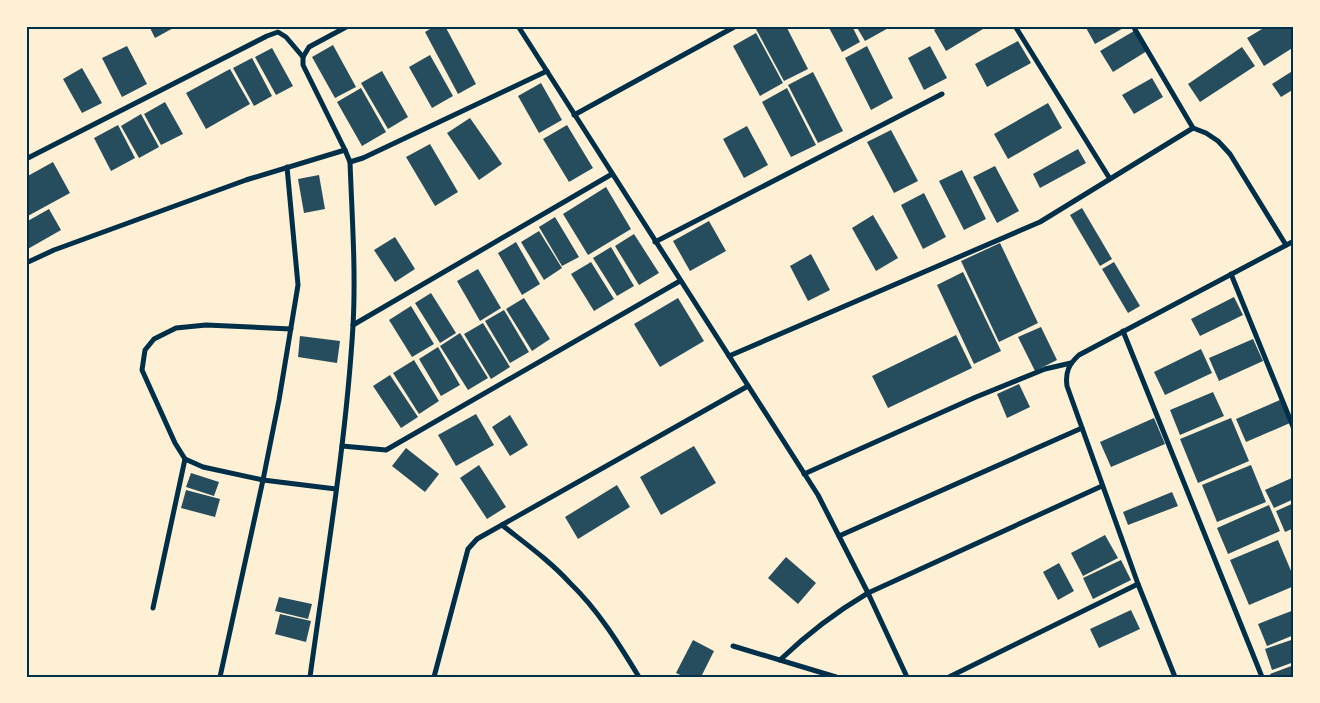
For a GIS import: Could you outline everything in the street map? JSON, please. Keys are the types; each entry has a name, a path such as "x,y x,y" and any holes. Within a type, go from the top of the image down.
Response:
{"street":[{"path":"310,677 342,446 353,325 354,258 350,162 303,65 303,57 309,47 348,26"},
{"path":"518,26 818,495 868,593 907,677"},
{"path":"574,114 736,26"},
{"path":"1015,26 1110,179"},
{"path":"1133,26 1193,128 1218,142 1230,154 1286,245"},
{"path":"26,159 267,36 278,32 286,37 303,57"},
{"path":"350,162 546,72"},
{"path":"655,242 942,94"},
{"path":"729,356 1040,222 1193,128"},
{"path":"26,263 63,247 246,180 345,150"},
{"path":"220,677 263,480 298,285 287,168"},
{"path":"353,325 612,174"},
{"path":"804,474 976,397 1045,369 1071,362 1079,355 1123,331 1294,241"},
{"path":"1231,274 1294,430"},
{"path":"342,446 386,450 680,281"},
{"path":"291,329 206,325 176,328 154,339 146,350 142,370 175,443 185,459 203,467 263,480 336,489"},
{"path":"1123,331 1262,677"},
{"path":"1071,362 1066,374 1067,386 1138,584 1175,677"},
{"path":"434,677 468,550 476,539 748,386"},
{"path":"839,536 1082,428"},
{"path":"153,608 185,459"},
{"path":"780,660 805,637 868,593 1102,486"},
{"path":"502,525 553,566 572,584 604,623 639,677"},
{"path":"949,677 1138,584"},
{"path":"733,646 836,677"}],"building":[{"path":"149,26 177,26 155,38"},
{"path":"435,26 445,26 476,84 458,94 425,32"},
{"path":"760,26 786,26 808,69 784,81 756,29"},
{"path":"828,26 852,26 860,42 842,52"},
{"path":"856,26 892,26 865,41"},
{"path":"940,26 988,26 946,51 934,30"},
{"path":"1085,26 1127,26 1095,44"},
{"path":"1267,26 1291,26 1294,31 1294,47 1264,66 1247,38"},
{"path":"1134,31 1147,51 1113,72 1100,51"},
{"path":"756,33 783,83 760,96 733,46"},
{"path":"1018,41 1031,63 987,87 975,64"},
{"path":"333,45 356,87 335,98 312,57"},
{"path":"127,46 147,84 122,97 102,58"},
{"path":"867,46 893,98 871,110 845,58"},
{"path":"930,46 947,78 924,90 908,58"},
{"path":"1242,47 1255,66 1200,102 1188,84"},
{"path":"272,48 293,86 276,95 255,57"},
{"path":"430,55 453,96 432,108 409,67"},
{"path":"252,58 272,96 254,106 233,68"},
{"path":"82,68 102,103 82,113 63,79"},
{"path":"230,69 250,104 206,129 186,93"},
{"path":"1294,70 1294,89 1281,97 1272,84"},
{"path":"382,71 408,117 388,129 361,83"},
{"path":"813,72 843,131 818,143 788,85"},
{"path":"1152,78 1163,97 1134,114 1122,95"},
{"path":"541,83 562,120 539,133 518,96"},
{"path":"361,88 386,132 362,146 337,102"},
{"path":"787,88 816,145 791,157 762,102"},
{"path":"165,102 183,134 161,145 144,114"},
{"path":"1048,103 1062,128 1008,159 994,134"},
{"path":"141,114 159,147 139,158 121,126"},
{"path":"470,118 502,164 479,180 447,133"},
{"path":"118,125 135,158 111,171 94,138"},
{"path":"567,125 593,168 569,182 543,139"},
{"path":"747,126 768,165 744,178 723,139"},
{"path":"891,130 918,181 894,193 867,142"},
{"path":"430,144 458,192 435,206 406,157"},
{"path":"1078,149 1086,163 1040,188 1033,174"},
{"path":"53,162 70,193 26,217 26,177"},
{"path":"995,166 1019,211 997,223 973,177"},
{"path":"962,170 986,219 964,230 939,181"},
{"path":"319,175 325,209 304,213 298,179"},
{"path":"606,187 631,229 588,255 563,214"},
{"path":"924,193 946,237 923,249 901,205"},
{"path":"1082,208 1112,259 1100,266 1070,215"},
{"path":"49,209 61,230 26,250 26,222"},
{"path":"873,215 898,258 876,271 852,228"},
{"path":"555,217 579,257 562,266 539,227"},
{"path":"709,221 726,251 690,271 673,241"},
{"path":"539,231 562,268 544,280 521,242"},
{"path":"634,234 659,273 639,285 615,246"},
{"path":"395,237 415,269 395,282 374,250"},
{"path":"516,242 540,284 522,295 498,253"},
{"path":"1000,243 1038,323 999,342 961,261"},
{"path":"611,247 634,286 617,296 593,258"},
{"path":"811,254 830,290 808,301 790,266"},
{"path":"591,262 614,299 594,311 571,274"},
{"path":"1114,262 1140,306 1128,313 1102,269"},
{"path":"478,269 501,308 480,321 457,281"},
{"path":"963,272 1001,351 974,364 937,285"},
{"path":"431,293 456,333 440,343 415,303"},
{"path":"1234,297 1243,315 1200,336 1191,319"},
{"path":"524,298 550,339 532,351 506,309"},
{"path":"678,298 704,341 660,367 634,324"},
{"path":"411,306 434,344 412,357 389,320"},
{"path":"504,310 529,352 510,363 485,321"},
{"path":"483,323 510,367 491,379 464,334"},
{"path":"1041,327 1057,360 1035,371 1018,337"},
{"path":"460,333 488,378 468,390 440,346"},
{"path":"956,335 972,368 888,408 872,376"},
{"path":"300,336 340,341 337,363 298,357"},
{"path":"1253,339 1263,361 1219,381 1209,358"},
{"path":"438,347 460,385 441,396 419,359"},
{"path":"1201,349 1212,373 1165,395 1154,372"},
{"path":"414,360 439,401 419,414 393,373"},
{"path":"390,375 418,417 401,428 373,386"},
{"path":"1019,384 1030,407 1007,418 997,394"},
{"path":"1213,392 1224,416 1180,435 1170,410"},
{"path":"1280,400 1290,423 1246,442 1236,419"},
{"path":"476,414 494,445 456,466 438,435"},
{"path":"510,415 528,445 510,456 492,427"},
{"path":"1154,418 1165,444 1111,467 1100,442"},
{"path":"1231,418 1249,461 1198,483 1180,439"},
{"path":"694,446 716,483 661,515 640,477"},
{"path":"406,448 439,474 425,492 392,466"},
{"path":"479,465 506,507 487,519 460,478"},
{"path":"1251,465 1266,502 1217,522 1202,485"},
{"path":"191,473 219,482 214,496 186,487"},
{"path":"1294,477 1294,499 1274,508 1265,490"},
{"path":"617,485 630,507 578,539 565,517"},
{"path":"186,490 220,499 215,517 181,508"},
{"path":"1172,492 1178,506 1128,525 1123,512"},
{"path":"1294,503 1294,528 1285,532 1276,511"},
{"path":"1269,505 1280,531 1228,554 1217,528"},
{"path":"1105,535 1118,558 1083,576 1071,553"},
{"path":"1278,540 1294,578 1294,586 1249,605 1230,560"},
{"path":"786,557 816,583 798,604 768,578"},
{"path":"1121,560 1131,580 1093,599 1083,578"},
{"path":"1059,563 1074,591 1058,600 1043,572"},
{"path":"279,597 312,604 308,619 275,611"},
{"path":"1131,610 1140,629 1099,648 1090,629"},
{"path":"1294,610 1294,635 1267,646 1258,624"},
{"path":"280,614 311,621 306,642 275,634"},
{"path":"1294,639 1294,662 1272,670 1265,649"},
{"path":"693,640 714,651 701,677 685,677 676,673"},
{"path":"1294,665 1294,677 1271,677 1270,674"}]}
